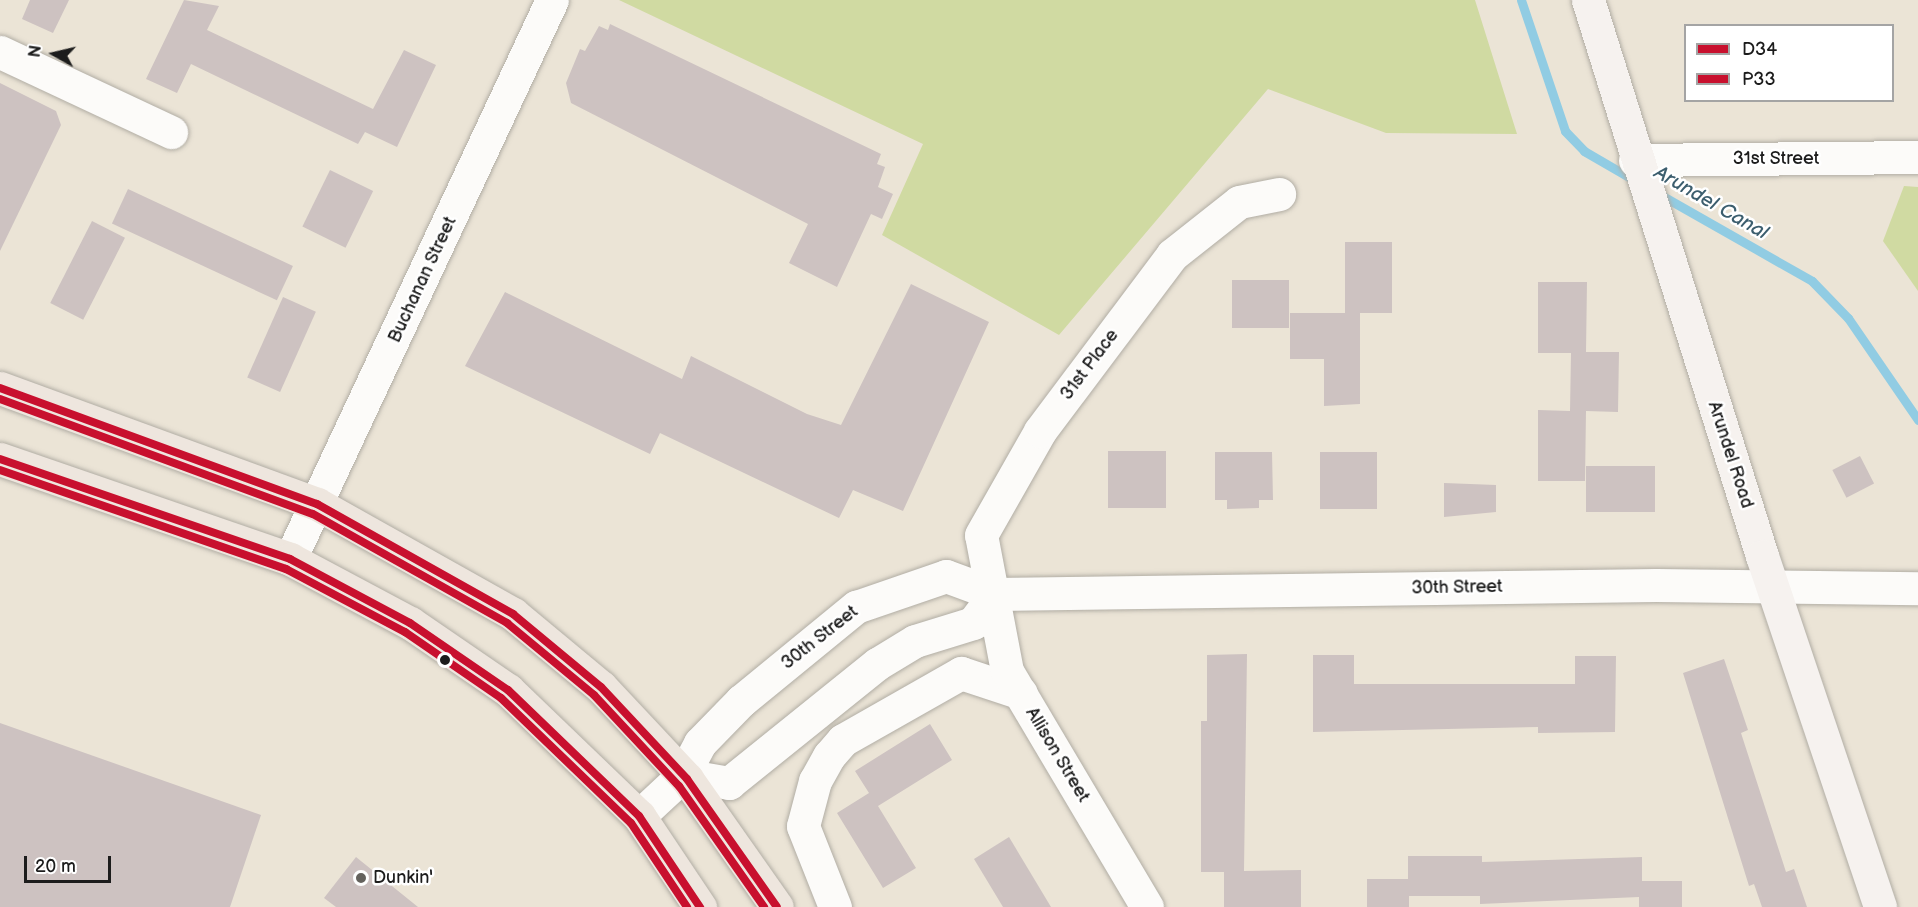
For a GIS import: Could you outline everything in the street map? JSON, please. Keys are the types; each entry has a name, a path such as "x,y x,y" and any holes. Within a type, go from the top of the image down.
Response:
{"main road":[{"path":"0,388 317,504 513,614 601,687 683,775 777,907"},
{"path":"0,459 290,559 410,623 508,690 639,816 700,907"}],"street":[{"name":"Buchanan Street","path":"290,559 552,0"},
{"name":"Arundel Road","path":"1587,0 1635,160 1772,586 1880,907"},
{"path":"0,52 171,132"},
{"name":"31st Street","path":"1635,160 1918,158"},
{"name":"31st Place","path":"995,594 981,535 1040,431 1172,255 1239,202 1279,194"},
{"name":"30th Street","path":"639,816 683,775 700,743 741,700 855,607 946,576 995,594 1772,586 1918,588"},
{"path":"683,775 729,783 877,664 915,641 973,623 995,594"},
{"name":"Allison Street","path":"995,594 1007,671 1147,907"},
{"path":"835,907 803,826 815,781 829,756 843,740 961,673 1021,693"}],"green space":[{"path":"619,0 1475,0 1517,134 1386,133 1268,89 1059,335 882,235 923,144"},
{"path":"1904,186 1918,187 1918,291 1883,241"}],"building":[{"path":"30,0 69,0 53,33 22,19"},
{"path":"184,0 219,6 207,30 373,109 404,50 436,65 397,147 365,132 358,144 191,64 177,93 146,79"},
{"path":"610,24 881,154 877,164 885,167 878,187 893,194 882,219 871,214 837,287 789,263 808,224 571,103 566,83 580,49 585,51 599,26 608,30"},
{"path":"0,83 56,111 61,125 0,251"},
{"path":"330,170 373,191 346,248 302,227"},
{"path":"128,189 293,266 277,300 112,223"},
{"path":"92,221 125,238 83,320 50,303"},
{"path":"1345,242 1392,242 1392,313 1360,313 1360,404 1324,406 1324,359 1290,359 1290,313 1345,313"},
{"path":"1232,280 1289,280 1289,328 1232,328"},
{"path":"1538,282 1587,282 1586,352 1619,352 1618,412 1586,411 1585,481 1538,481 1538,410 1570,411 1571,353 1538,353"},
{"path":"911,284 989,322 903,511 853,490 839,518 660,433 650,454 465,366 505,292 682,379 691,356 807,414 841,425"},
{"path":"283,297 316,312 280,392 247,377"},
{"path":"1108,451 1166,451 1166,508 1108,508"},
{"path":"1215,452 1272,452 1273,500 1259,500 1259,508 1227,509 1227,500 1215,500"},
{"path":"1320,452 1377,452 1377,509 1320,509"},
{"path":"1860,456 1874,484 1846,498 1832,470"},
{"path":"1586,466 1655,466 1655,512 1586,512"},
{"path":"1444,483 1496,485 1496,512 1444,517"},
{"path":"1247,654 1244,871 1301,870 1301,907 1224,907 1224,872 1201,872 1201,721 1207,721 1207,655"},
{"path":"1313,655 1354,655 1354,684 1575,684 1575,656 1616,656 1615,732 1538,733 1538,727 1313,732"},
{"path":"1724,659 1748,730 1741,733 1786,872 1794,869 1807,907 1762,907 1754,884 1749,886 1683,673"},
{"path":"0,723 261,815 230,907 0,907"},
{"path":"930,724 952,760 878,806 916,868 883,888 837,813 869,793 855,771"},
{"path":"1009,837 1051,907 1003,907 974,859"},
{"path":"1408,856 1482,856 1482,862 1642,857 1642,881 1682,881 1682,907 1639,907 1639,897 1480,904 1480,896 1409,896 1409,907 1367,907 1367,879 1408,879"},
{"name":"Dunkin'","path":"356,857 418,907 336,907 324,898"}],"waterway":[{"name":"Arundel Canal","path":"1521,0 1565,131 1584,151 1634,180"},
{"name":"Arundel Canal","path":"1659,194 1812,281 1848,318 1918,420"}],"transit line":[{"name":"D34","path":"0,388 317,504 513,614 601,687 687,779 777,907"},
{"name":"P33","path":"0,399 313,514 507,623 594,695 679,786 764,907"},
{"name":"D34","path":"0,459 290,559 410,623 508,690 639,816 700,907"},
{"name":"P33","path":"0,470 286,569 405,632 501,698 631,823 687,907"}],"place":[{"name":"Dunkin'","path":"361,878"}]}
